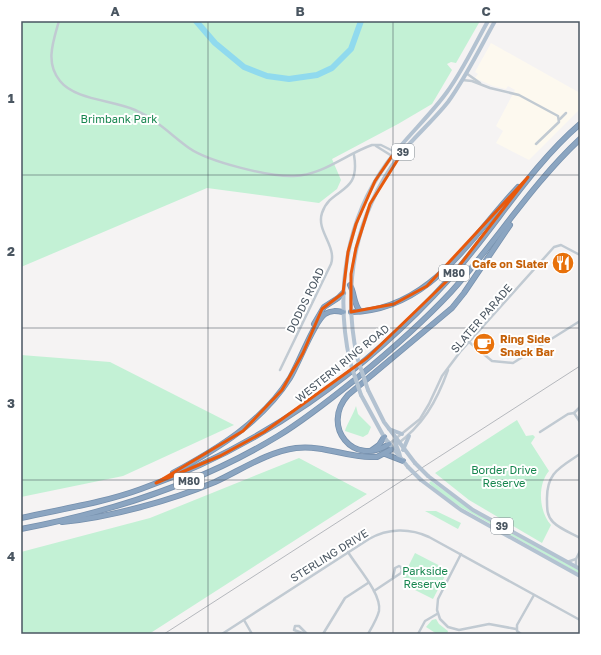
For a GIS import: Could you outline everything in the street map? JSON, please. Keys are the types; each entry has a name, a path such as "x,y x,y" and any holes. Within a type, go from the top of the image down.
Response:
{"highway":[{"name":"WESTERN RING ROAD","path":"21,518 98,501 141,489 220,456 264,432 298,410 367,358 414,316 449,279 485,236 528,177 562,140 580,124"},
{"name":"WESTERN RING ROAD","path":"21,529 135,501 188,482 246,454 321,407 369,368 436,308 477,261 545,174 580,139"},
{"path":"351,312 394,304 427,286 471,242 528,177"},
{"path":"389,444 378,450 368,451 353,448 345,441 341,434 337,417 343,401 452,308 496,246 521,206"},
{"path":"350,285 353,290 356,306 360,311"},
{"path":"303,353 322,309 343,294"},
{"path":"156,483 218,447 249,426 262,414 282,390 324,315 332,311 343,312"},
{"path":"368,451 379,445 384,437"},
{"path":"45,524 80,521 174,498 271,455 288,450 323,448 365,457 377,457 385,454 395,446"},
{"path":"385,454 402,460"}],"main road":[{"name":"39","path":"488,21 460,71 432,111 394,154 375,181 356,224 348,252 343,294 346,341 350,362 361,395 389,444 403,450 428,476 473,510 578,568"},
{"name":"39","path":"495,21 462,80 441,111 400,156 381,183 366,215 356,248 350,285 351,312 357,357 368,390 388,429 395,439 395,446 402,460 421,480 461,510 580,576"},
{"path":"460,71 466,73"},
{"path":"394,154 400,156"},
{"path":"343,312 351,312"},
{"path":"388,429 402,434"},
{"path":"403,450 409,436"}],"street":[{"path":"59,21 51,46 51,58 55,73 63,86 76,93 125,106 142,113 190,148 206,157 265,172 293,176 316,171 372,146 381,145 394,154"},
{"path":"466,73 482,84"},
{"path":"462,80 482,84 524,97 556,114 560,119"},
{"path":"536,144 566,113"},
{"name":"DODDS ROAD","path":"280,370 331,264 331,250 322,228 321,217 326,205 353,179 356,169 354,154"},
{"name":"SLATER PARADE","path":"389,444 422,416 442,376 469,342 554,247 561,245 580,255"},
{"path":"469,342 492,361 513,363 580,321"},
{"name":"SLATER PARADE","path":"395,446 409,436 429,413 449,368"},
{"path":"540,432 568,414 574,413 580,406"},
{"path":"574,413 580,422"},
{"path":"580,454 554,472 550,478 546,491 547,509 550,518 558,526 580,538"},
{"name":"STERLING DRIVE","path":"222,634 378,534 402,530 426,535 580,620"},
{"path":"578,568 576,559 580,551"},
{"path":"348,552 378,598 379,609 368,634"},
{"path":"461,554 440,593 436,606 438,614 444,624 454,629 464,630 472,630 489,624 516,629 521,634"},
{"path":"567,562 576,559"},
{"path":"374,591 401,573 401,567 396,568 393,577"},
{"path":"323,634 342,602 368,583"},
{"path":"516,629 534,595"},
{"path":"418,634 425,621 438,614"},
{"path":"244,620 252,634"},
{"path":"294,626 299,626 306,634 296,632 294,630 294,626"}],"highlighted area":[{"path":"392,156 400,156 370,204 356,248 351,274 351,312 394,304 427,286 528,177 449,279 367,358 264,432 220,456 156,483 243,431 282,390 303,353 322,309 343,293 348,252 356,224 375,181"}],"shaded area":[{"path":"491,43 580,93 580,109 529,160 496,143 503,131 496,126 515,90 508,86 506,89 493,86 475,78 478,74 475,72"}],"green space":[{"name":"Brimbank Park","path":"21,21 480,21 456,63 451,62 447,64 452,70 432,104 332,159 341,180 337,189 319,203 207,188 21,267"},
{"path":"21,355 110,362 234,425 123,476 21,497"},
{"path":"356,406 358,414 371,427 368,434 363,437 345,431"},
{"name":"Border Drive Reserve","path":"517,420 526,436 533,435 535,437 531,443 549,471 545,477 541,491 541,498 544,513 551,525 542,543 469,500 435,473"},
{"path":"299,458 367,494 149,634 21,634 21,552 150,518"},
{"path":"431,481 474,512 580,571 580,574 462,508 441,494 429,483"},
{"path":"425,511 436,511 461,523 458,529"},
{"name":"Parkside Reserve","path":"415,553 448,570 433,599 415,590 403,577"},
{"path":"436,619 439,624 448,631 447,634 437,634 426,627 432,620"}],"waterway":[{"path":"196,21 215,43 244,67 267,76 289,79 317,75 332,68 351,49 361,21"}],"railway":[{"path":"164,634 580,366"}],"place":[{"name":"Cafe on Slater","path":"563,263"},
{"name":"Ring Side Snack Bar","path":"484,344"}]}
